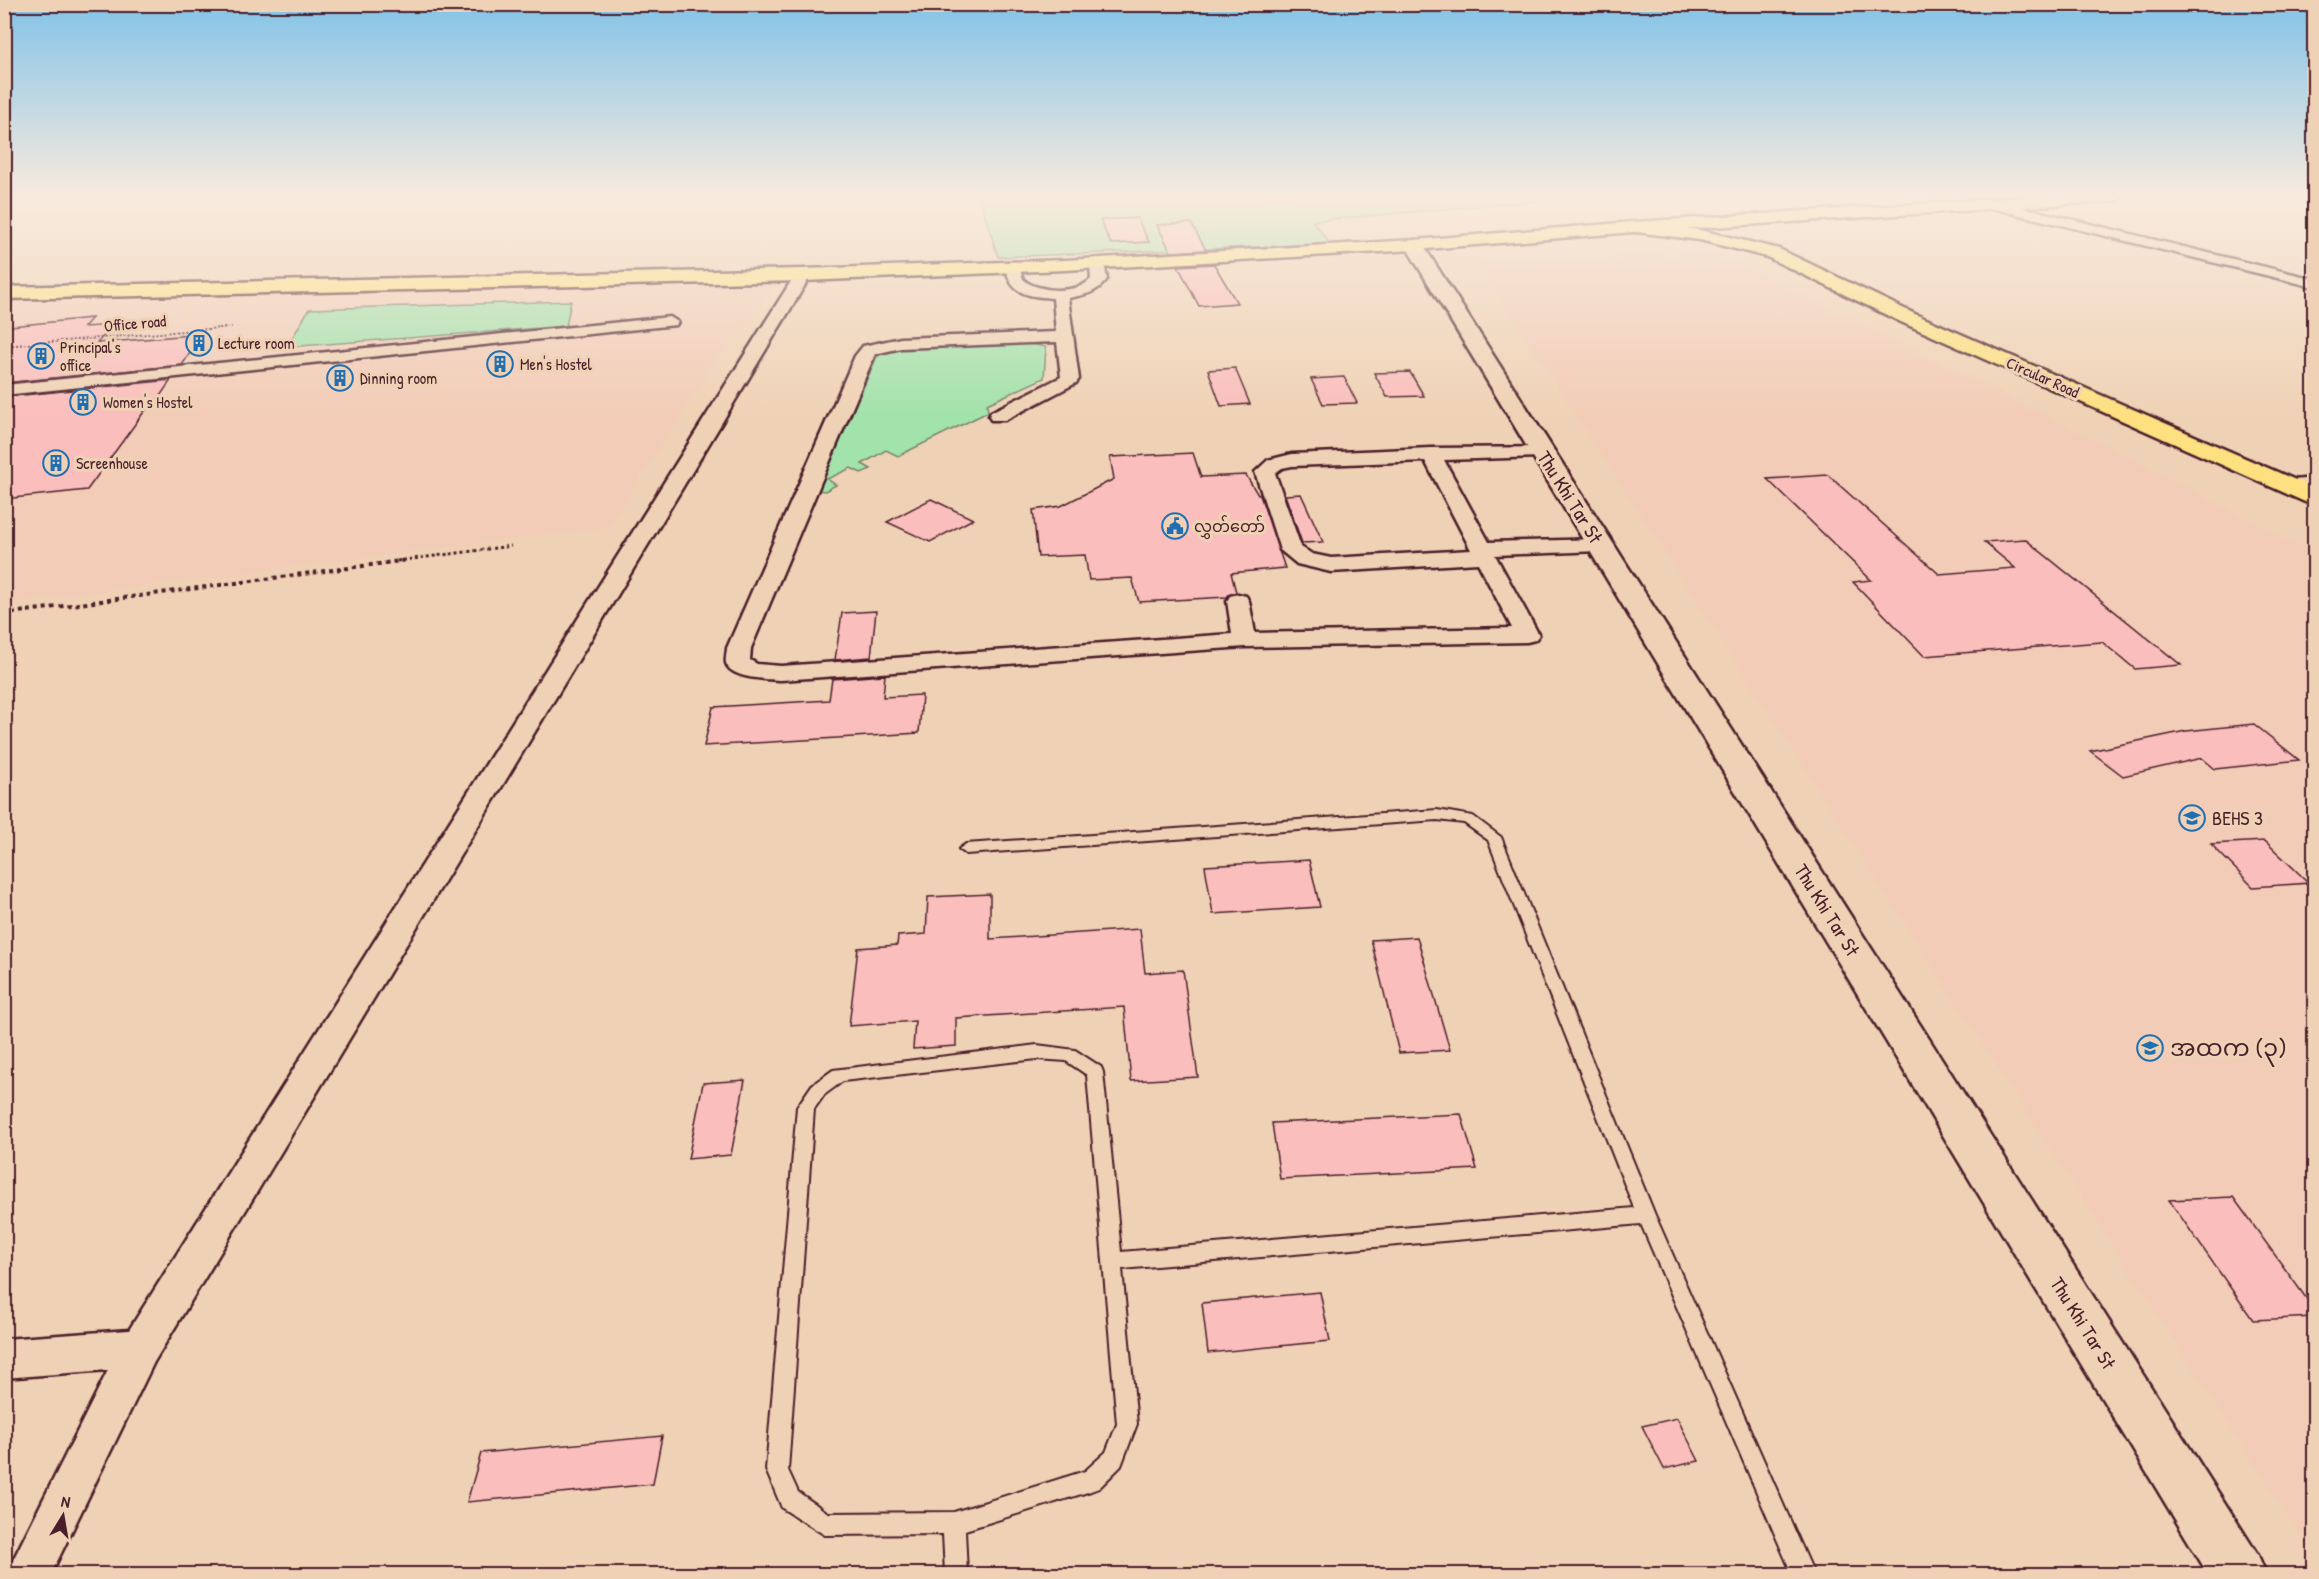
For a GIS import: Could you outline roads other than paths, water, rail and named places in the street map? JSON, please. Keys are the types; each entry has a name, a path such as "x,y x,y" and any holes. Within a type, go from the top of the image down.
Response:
{"main road":[{"path":"4,292 803,275 942,270"},
{"name":"Circular Road","path":"1806,270 1908,318 2314,497"}],"street":[{"path":"1014,270 1016,282 1025,289 1040,293 1060,294 1093,286 1100,279 1098,270"},
{"name":"Thu Khi Tar St","path":"1429,270 2239,1575"},
{"path":"2256,270 2314,284"},
{"path":"28,1575 140,1348 803,275"},
{"path":"998,416 1070,379 1060,294"},
{"path":"4,390 670,322"},
{"path":"1065,337 901,343 869,350 739,648 738,663 752,671 781,673 1245,640 1527,636 1431,454"},
{"path":"1541,451 1292,460 1275,464 1265,472 1291,550 1305,559 1331,565 1600,545"},
{"path":"2290,486 2314,483"},
{"path":"1238,601 1245,640"},
{"path":"4,1359 140,1348"}],"lane":[{"path":"966,849 1437,815 1468,819 1494,837 1646,1215 1803,1575"},
{"path":"1037,1052 1069,1055 1095,1072 1127,1424 1114,1459 1091,1480 954,1523 825,1524 790,1500 777,1470 806,1107 818,1090 839,1075 1037,1052"},
{"path":"1112,1261 1646,1215"},
{"path":"954,1523 956,1575"}],"place":[{"name":"Lecture room","path":"199,343"},
{"name":"Principal's office","path":"41,356"},
{"name":"Men's Hostel","path":"500,364"},
{"name":"Dinning room","path":"340,378"},
{"name":"Women's Hostel","path":"83,402"},
{"name":"Screenhouse","path":"56,463"},
{"name":"လွှတ်တော်","path":"1175,526"},
{"name":"BEHS 3","path":"2192,818"},
{"name":"အထက (၃)","path":"2150,1048"}]}
